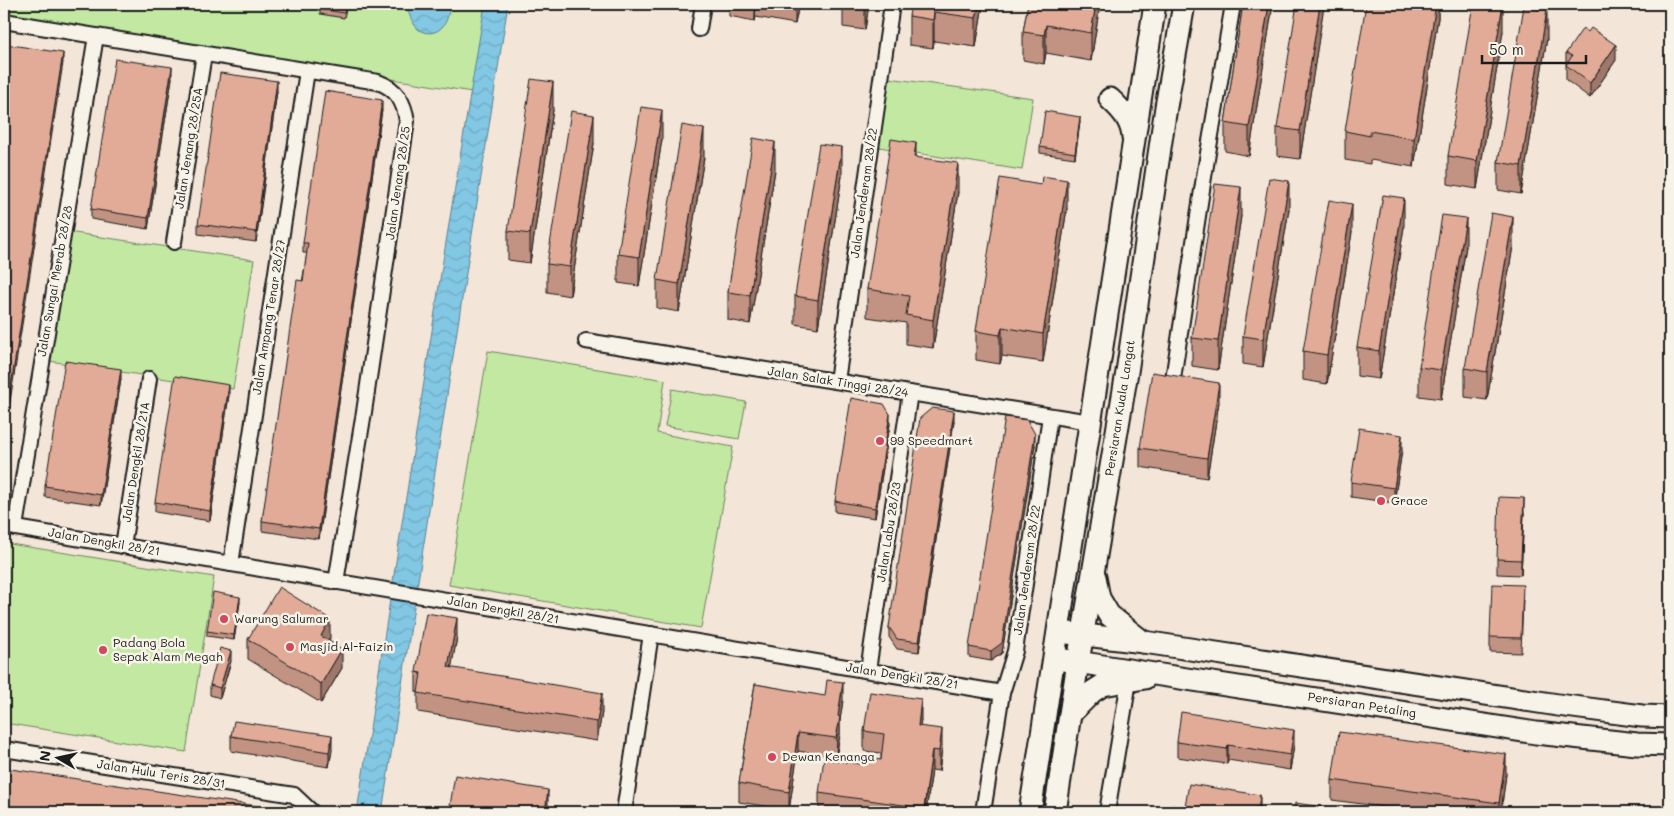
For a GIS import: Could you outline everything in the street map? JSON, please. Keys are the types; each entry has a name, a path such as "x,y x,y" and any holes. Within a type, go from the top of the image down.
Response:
{"main road":[{"path":"1030,812 1155,4"},
{"name":"Persiaran Kuala Langat","path":"1055,812 1082,635 1127,372 1166,107 1184,4"},
{"path":"1133,148 1132,130 1127,117 1113,100 1128,94 1141,82 1145,68"},
{"path":"1093,570 1099,598 1103,607 1118,624 1144,642"},
{"path":"1058,631 1144,642 1558,705 1642,716 1670,717"},
{"name":"Persiaran Petaling","path":"1054,658 1536,733 1637,744 1670,745"},
{"path":"1070,714 1097,688 1103,685 1168,675"}],"street":[{"path":"699,29 703,4"},
{"name":"Jalan Jenderam 28/22","path":"837,381 892,4"},
{"path":"1173,379 1233,4"},
{"name":"Jalan Jenang 28/25","path":"4,20 378,82 387,85 401,99 407,121 370,373 336,582"},
{"name":"Jalan Sungai Merab 28/28","path":"9,527 96,36"},
{"name":"Jalan Jenang 28/25A","path":"174,242 204,54"},
{"name":"Jalan Ampang Tenar 28/27","path":"231,564 307,70"},
{"name":"Jalan Salak Tinggi 28/24","path":"586,341 1090,422"},
{"name":"Jalan Dengkil 28/21A","path":"123,546 149,379"},
{"name":"Jalan Labu 28/23","path":"868,670 910,393"},
{"name":"Jalan Jenderam 28/22","path":"983,812 1002,693 1015,651 1050,416"},
{"name":"Jalan Dengkil 28/21","path":"9,527 1002,693"},
{"path":"625,812 651,634"},
{"path":"1107,812 1129,681"},
{"name":"Jalan Hulu Teris 28/31","path":"4,749 294,794 312,812"}],"green space":[{"path":"11,4 485,4 472,92 9,17"},
{"path":"889,78 1033,98 1022,170 879,147"},
{"path":"68,232 254,260 233,389 49,361"},
{"path":"488,351 665,380 657,433 733,447 701,628 449,585"},
{"path":"672,389 746,402 739,439 665,426"},
{"name":"Padang Bola Sepak Alam Megah","path":"4,543 214,577 186,752 4,723"}],"water":[{"path":"406,4 450,4 443,26 438,31 427,33 416,27"},
{"path":"485,4 508,4 382,812 357,812 441,273"}],"building":[{"path":"320,4 346,4 344,13 320,9"},
{"path":"911,4 979,4 976,18 934,12 933,20 909,16"},
{"path":"1028,4 1096,4 1091,33 1046,25 1044,35 1023,32"},
{"path":"1243,4 1269,4 1249,127 1225,123"},
{"path":"1297,4 1320,4 1300,131 1277,128"},
{"path":"1366,4 1436,4 1414,139 1370,131 1370,136 1345,131"},
{"path":"1473,4 1503,4 1477,161 1448,156"},
{"path":"1524,6 1547,10 1521,166 1498,162"},
{"path":"1583,28 1588,32 1591,28 1616,45 1590,83 1566,65 1572,56 1566,53"},
{"path":"5,44 63,53 4,430 4,53"},
{"path":"115,59 172,67 148,218 91,209"},
{"path":"220,73 277,81 256,232 198,224"},
{"path":"531,79 553,82 530,234 508,231"},
{"path":"325,91 382,100 319,529 262,521 297,280 303,281 308,243 303,243"},
{"path":"641,107 662,110 639,257 618,254"},
{"path":"571,111 594,115 570,267 547,264"},
{"path":"1045,111 1080,117 1075,153 1040,147"},
{"path":"682,125 704,129 679,284 657,280"},
{"path":"753,138 775,142 750,295 728,292"},
{"path":"891,139 916,143 914,157 958,163 933,320 906,315 909,296 867,289"},
{"path":"819,144 842,147 818,300 795,296"},
{"path":"1042,176 1067,180 1043,334 1002,327 1000,335 976,331 1000,178 1041,185"},
{"path":"1269,178 1289,181 1263,339 1243,336"},
{"path":"1215,184 1241,187 1218,341 1192,338"},
{"path":"1383,195 1404,198 1379,351 1357,347"},
{"path":"1329,200 1352,204 1327,355 1303,351"},
{"path":"1491,213 1513,217 1487,372 1465,368"},
{"path":"1442,215 1466,218 1441,370 1419,367"},
{"path":"65,361 121,369 101,495 45,486"},
{"path":"1152,372 1219,383 1207,458 1140,448"},
{"path":"175,376 229,385 210,511 155,502"},
{"path":"851,398 884,404 890,414 875,508 835,501"},
{"path":"932,408 954,411 919,642 897,639 889,627 920,418"},
{"path":"1005,417 1027,420 1035,434 1002,643 991,651 969,647"},
{"path":"1359,428 1402,435 1394,488 1351,482"},
{"path":"1499,497 1524,498 1521,560 1497,559"},
{"path":"1492,584 1523,585 1521,638 1490,637"},
{"name":"Masjid Al-Faizin","path":"279,587 330,619 321,636 342,649 321,684 248,639"},
{"name":"Warung Salumar","path":"213,592 240,597 234,635 207,631"},
{"path":"426,613 457,618 448,667 602,693 597,722 418,693 421,673 416,672"},
{"path":"220,648 231,651 220,688 210,685"},
{"path":"827,680 843,682 836,738 798,733 789,792 739,783 755,684 825,696"},
{"path":"870,692 921,699 918,726 942,729 939,751 932,750 924,808 819,793 824,759 860,764 861,757 881,760 884,734 864,731"},
{"path":"1181,712 1294,730 1290,755 1228,745 1227,749 1177,742"},
{"path":"234,721 332,735 329,752 231,736"},
{"path":"1339,732 1506,754 1499,803 1332,780"},
{"path":"4,768 277,809 277,812 4,812"},
{"path":"455,775 548,790 545,812 449,812"},
{"path":"1189,784 1260,795 1258,812 1171,812 1172,805 1185,807"},
{"path":"1295,803 1358,812 1294,812"}],"place":[{"name":"99 Speedmart","path":"880,441"},
{"name":"Grace","path":"1381,501"},
{"name":"Warung Salumar","path":"224,619"},
{"name":"Masjid Al-Faizin","path":"290,647"},
{"name":"Padang Bola Sepak Alam Megah","path":"103,650"},
{"name":"Dewan Kenanga","path":"772,757"}]}
